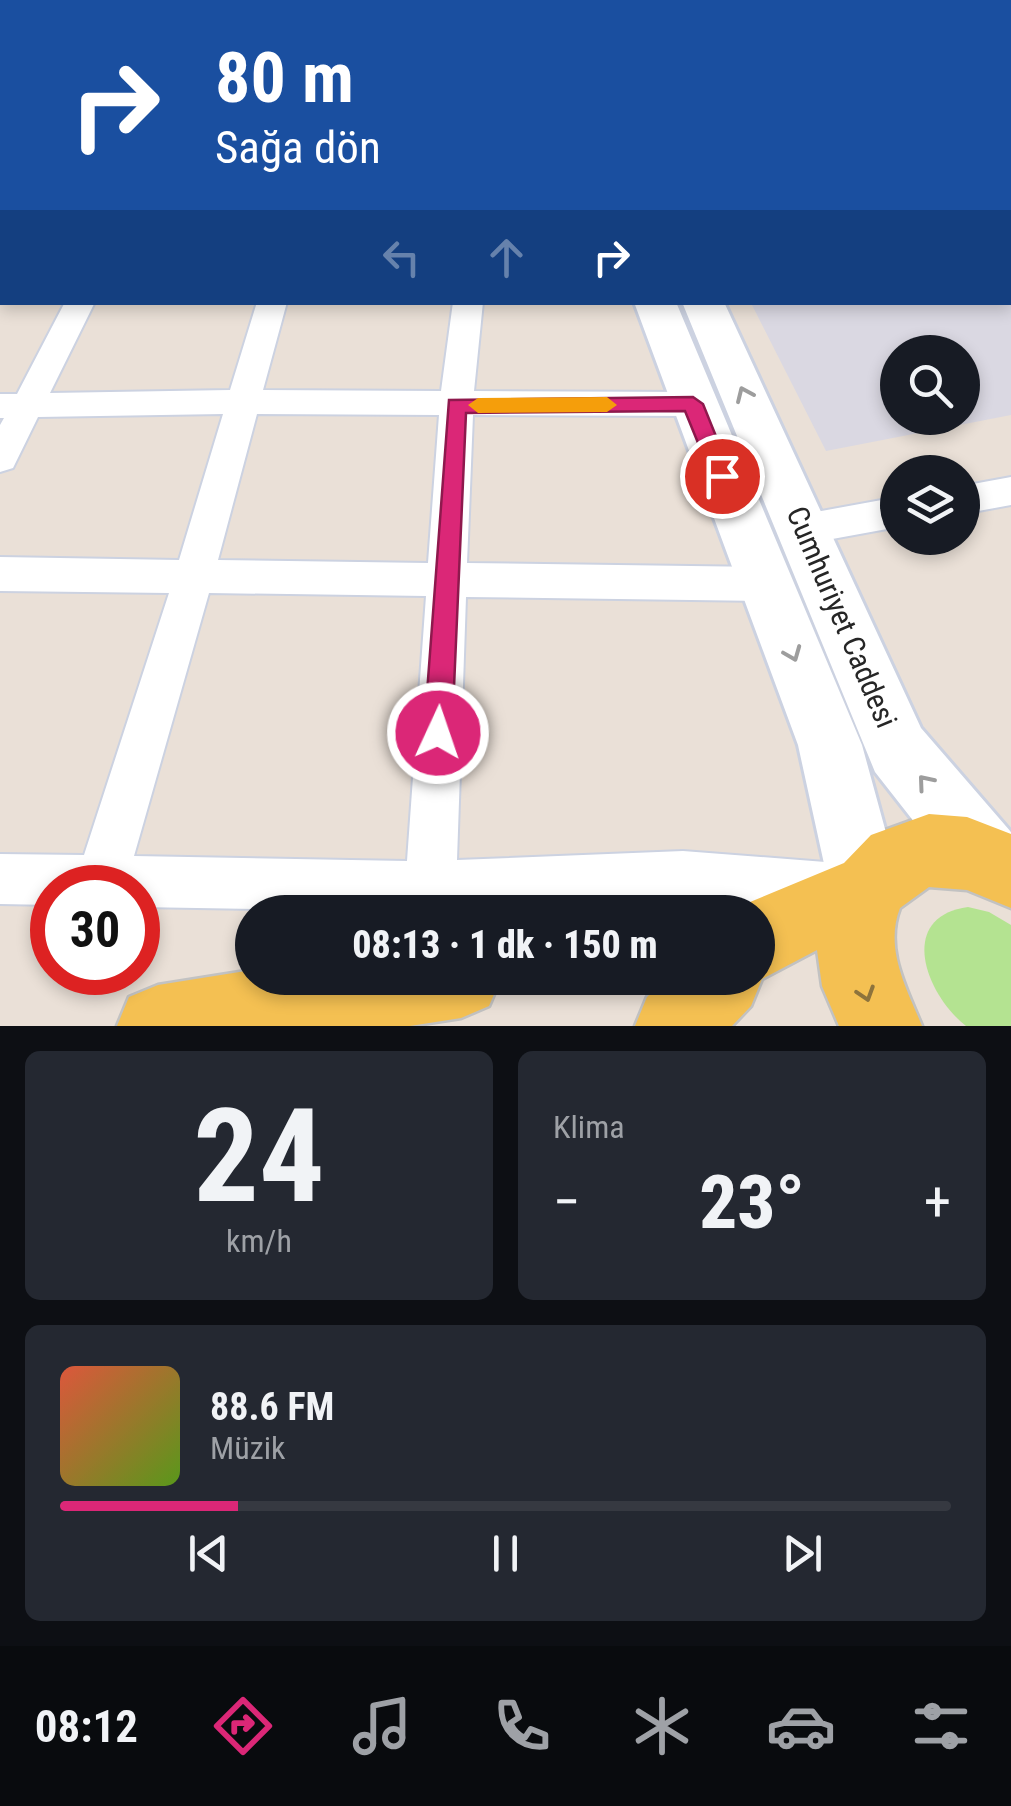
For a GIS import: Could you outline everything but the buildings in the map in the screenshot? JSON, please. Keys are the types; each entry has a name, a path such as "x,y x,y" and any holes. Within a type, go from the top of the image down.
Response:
{"main road":[{"name":"Cumhuriyet Caddesi","path":"656,305 830,744 866,892"},
{"name":"Cumhuriyet Caddesi","path":"704,305 806,529 898,750 1003,861"},
{"path":"880,1026 857,967 856,926 866,892 886,866 915,852 950,849 1003,861"},
{"path":"775,916 866,892"},
{"path":"775,930 866,892"},
{"path":"158,1026 353,995"},
{"path":"676,1026 706,995"}],"street":[{"path":"0,459 13,406 78,305"},
{"path":"106,865 271,305"},
{"path":"430,887 456,406 468,305"},
{"path":"13,406 243,402 456,406 693,404"},
{"path":"980,497 1011,491"},
{"path":"806,529 880,515"},
{"path":"0,574 765,584"},
{"path":"160,882 430,887 683,876 866,892"},
{"path":"0,879 30,880"}],"shaded area":[{"path":"752,305 1011,305 1011,415 980,421 980,335 880,335 880,435 908,435 826,451"}],"green space":[{"path":"968,907 989,912 1011,925 1011,1026 966,1026 939,996 930,977 925,941 932,925 946,914"}],"slow traffic":[{"path":"478,405 607,405"}],"route":[{"path":"438,733 456,406 693,404 722,476"}]}
